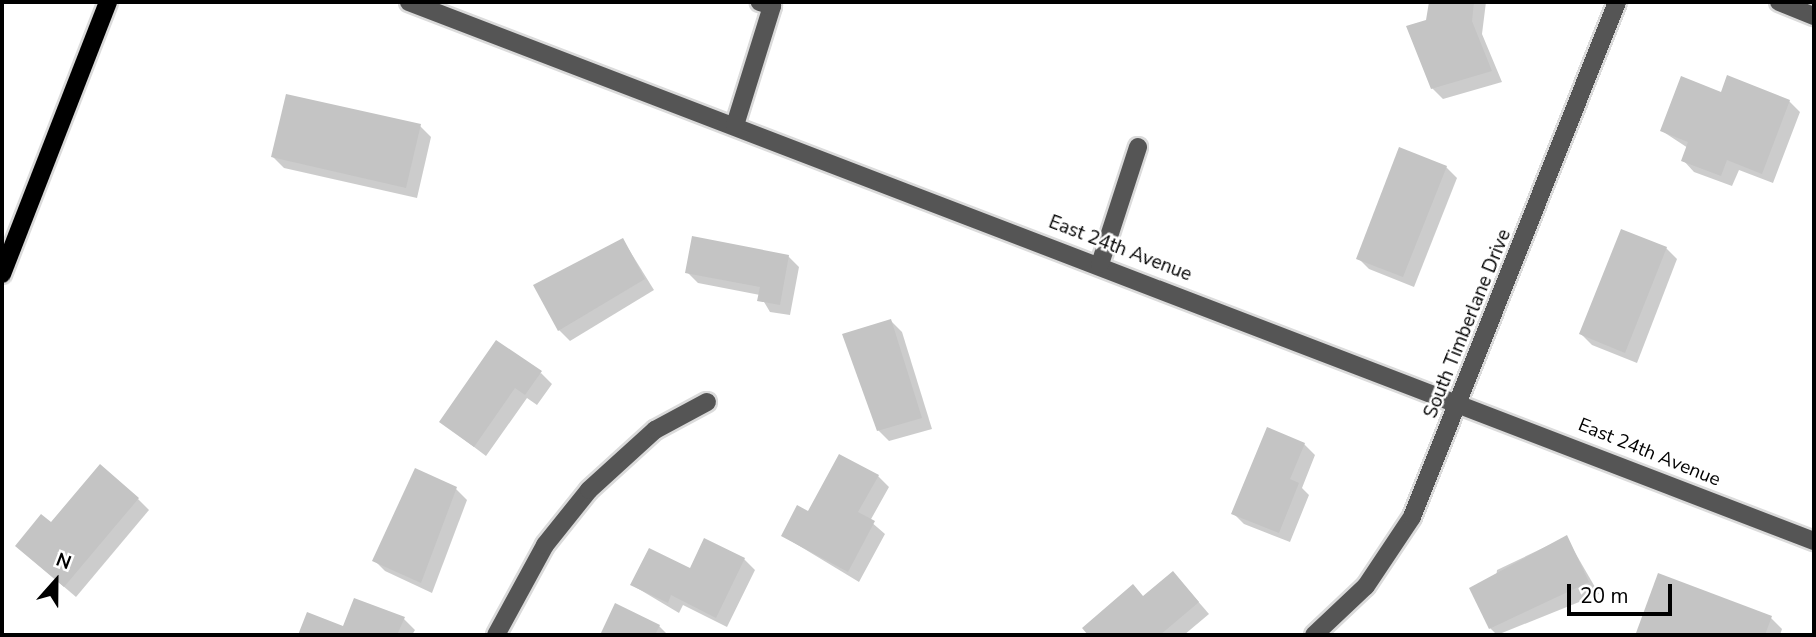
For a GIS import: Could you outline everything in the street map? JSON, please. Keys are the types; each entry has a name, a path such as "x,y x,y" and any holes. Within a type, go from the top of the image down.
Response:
{"main road":[{"path":"2,274 108,2"}],"street":[{"name":"East 24th Avenue","path":"409,2 1462,401 1814,541"},
{"path":"735,125 772,6 760,2"},
{"name":"South Timberlane Drive","path":"1314,635 1390,554 1462,401 1617,2"},
{"path":"1779,2 1814,16"},
{"path":"1100,264 1138,147"},
{"path":"496,635 545,545 589,490 655,430 707,402"}],"building":[{"path":"1429,2 1474,2 1472,21 1492,71 1431,89 1406,26 1426,20"},
{"path":"1727,75 1790,100 1762,174 1727,160 1721,176 1681,161 1688,142 1660,131 1681,76 1721,92"},
{"path":"286,94 421,124 406,188 271,157"},
{"path":"1399,147 1447,166 1403,277 1356,259"},
{"path":"1621,229 1667,247 1625,353 1579,334"},
{"path":"692,236 789,255 780,305 757,301 760,287 685,273"},
{"path":"623,238 645,279 558,331 533,285"},
{"path":"891,319 922,418 877,431 842,334"},
{"path":"496,340 542,371 525,395 515,388 474,447 439,422"},
{"path":"1267,427 1305,443 1290,479 1299,483 1279,533 1231,514"},
{"path":"839,454 879,475 858,512 875,521 848,572 781,536 797,505 808,511"},
{"path":"100,464 139,498 64,587 15,546 41,514 51,522"},
{"path":"415,468 457,487 421,583 372,561"},
{"path":"1567,535 1589,582 1489,629 1469,588"},
{"path":"704,538 745,558 716,618 671,595 668,603 630,585 649,548 690,568"},
{"path":"1173,571 1199,602 1160,635 1088,635 1082,628 1133,584 1143,596"},
{"path":"1658,573 1772,616 1765,635 1636,633"},
{"path":"354,598 405,617 397,635 298,635 307,612 343,626"},
{"path":"615,603 660,625 655,635 600,635"}]}
